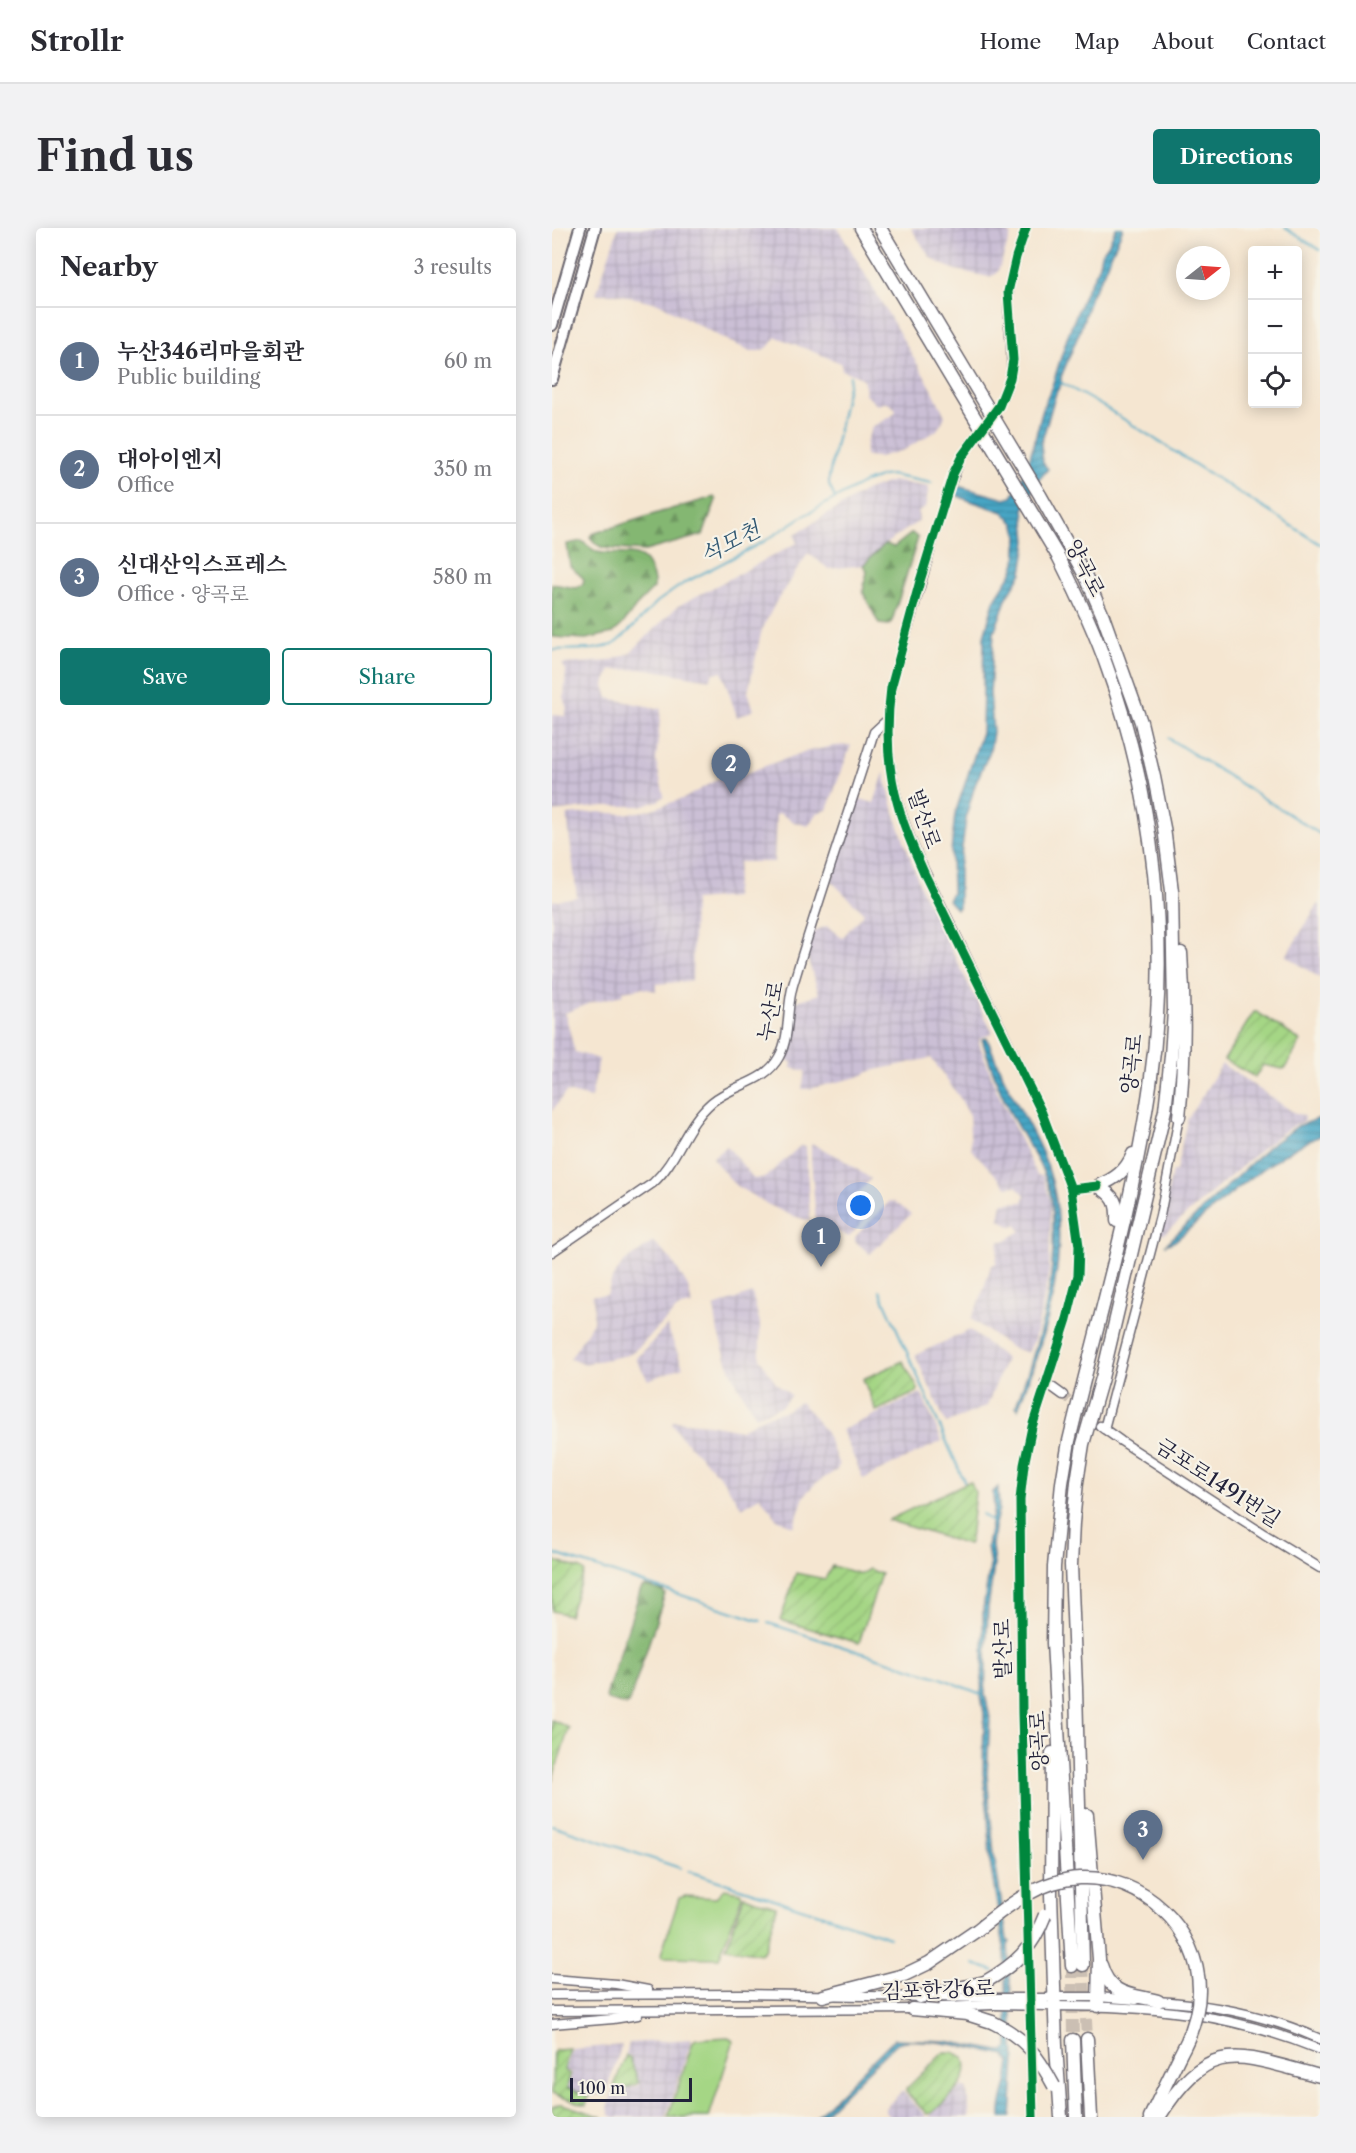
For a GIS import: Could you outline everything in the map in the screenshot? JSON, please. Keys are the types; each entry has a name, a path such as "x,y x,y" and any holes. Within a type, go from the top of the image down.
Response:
{"highway":[{"name":"양곡로","path":"861,228 1059,558 1086,614 1125,723 1148,829 1158,915 1159,964 1152,1073 1142,1131 1113,1264 1071,1431 1062,1483 1054,1567 1053,1643 1077,1965 1076,1688 1071,1565 1077,1482 1083,1444 1102,1378 1165,1110 1174,1011 1172,891 1156,787 1141,722 1103,616 1086,577 1011,446 880,229"},
{"path":"1172,891 1181,951 1184,996 1183,1082 1179,1117"},
{"path":"1098,1186 1110,1182 1122,1173 1129,1164 1142,1131"},
{"path":"1098,1186 1112,1195 1118,1208 1113,1264"},
{"path":"1053,1643 1051,2002 1061,2117"},
{"path":"1076,1688 1099,1959 1098,2001"},
{"path":"823,1996 904,1974 929,1963 976,1931 1005,1907 1029,1893 1061,1881 1080,1878 1102,1879 1124,1885 1140,1893 1174,1921 1184,1935 1198,1972 1199,1991 1195,2024 1150,2117"},
{"path":"920,1997 985,1982 1006,1970 1033,1944 1046,1915 1051,1894"},
{"path":"1099,1959 1103,1974 1112,1988 1118,1992 1158,2001"},
{"path":"912,2009 967,2014 1010,2031 1034,2052 1054,2086 1061,2117"},
{"path":"1087,2039 1090,2117"},
{"path":"1073,2040 1076,2117"},
{"path":"1159,2117 1182,2083 1197,2069 1229,2056 1246,2057 1320,2076"}],"main road":[{"path":"552,325 580,228"},
{"path":"552,379 595,228"}],"street":[{"path":"999,406 1007,389 1012,368 1008,308 1010,284 1026,228"},
{"name":"발산로","path":"972,441 953,474 939,518 891,688 888,719 893,785 908,835 925,875 1051,1132 1071,1189 1079,1246 1078,1275 1067,1319 1045,1382 1027,1447 1021,1481 1019,1534 1033,2117"},
{"name":"누산로","path":"552,1252 653,1183 667,1168 687,1130 704,1110 723,1094 755,1081 778,1059 784,1044 792,987 874,732 888,719"},
{"name":"금포로1491번길","path":"1179,1117 1160,1216 1102,1427 1264,1534 1320,1568"},
{"path":"1071,1189 1098,1186"},
{"path":"1045,1382 1063,1395"},
{"path":"552,1979 616,1984 666,1994"},
{"name":"김포한강6로","path":"552,1995 920,1997 993,2002 1158,2001 1186,2003 1255,2016 1320,2039"},
{"name":"김포한강6로","path":"1098,2001 1219,2018 1293,2038 1320,2050"},
{"name":"김포한강6로","path":"552,2011 912,2009 993,2002"},
{"path":"552,2024 613,2019 663,2011"}],"shaded area":[{"path":"618,228 838,228 932,389 945,416 942,422 937,430 904,450 879,457 865,456 866,442 872,427 890,417 896,409 887,402 877,405 865,394 862,378 842,370 841,363 777,337 767,348 751,351 658,303 617,294 596,294"},
{"path":"911,228 992,228 1011,235 998,271 989,277 956,270 941,264 930,257"},
{"path":"892,481 929,487 925,508 918,512 919,521 885,544 863,565 829,569 808,553 776,602 762,629 748,692 754,710 737,717 722,672 713,673 710,680 647,669 611,670 604,685 608,698 661,709 656,761 664,796 658,801 640,806 603,806 552,812 552,715 565,716 567,706 564,698 566,670 562,664 609,661 630,653 678,606 797,543 795,534 865,491"},
{"path":"851,745 827,810 817,813 808,826 794,822 779,813 776,815 774,862 739,862 734,897 694,900 692,981 656,984 656,991 642,988 622,991 623,995 593,1002 565,1013 575,1052 599,1059 591,1098 566,1092 552,1111 552,901 577,897 567,815 598,812 623,814 646,811 685,798 723,776 743,774 804,752"},
{"path":"884,773 895,815 922,891 993,1033 980,1038 979,1043 997,1091 1037,1175 1043,1176 1051,1203 1049,1270 1034,1340 1028,1353 1010,1347 971,1319 991,1266 996,1263 999,1241 1004,1241 1021,1231 1016,1224 1012,1227 999,1219 1002,1203 1023,1202 1025,1195 1016,1186 1007,1187 971,1149 969,1115 960,1098 931,1058 871,1071 858,1077 809,1089 802,1089 805,1071 791,1068 792,1062 782,1059 792,1005 797,1001 819,994 806,954 814,931 827,926 842,938 864,913 831,881 857,798 874,803"},
{"path":"1320,901 1320,978 1286,956"},
{"path":"1222,1064 1296,1114 1304,1115 1305,1121 1289,1128 1264,1147 1164,1234 1159,1232 1172,1172 1176,1171 1187,1120"},
{"path":"811,1145 839,1157 871,1179 853,1199 869,1215 849,1237 816,1222 811,1159"},
{"path":"727,1146 754,1179 766,1177 800,1146 806,1146 810,1221 790,1215 765,1203 735,1185 712,1158"},
{"path":"890,1201 911,1214 870,1254 855,1241 855,1237"},
{"path":"653,1242 672,1260 688,1287 692,1305 675,1311 628,1355 583,1364 570,1359 593,1322 592,1295 607,1295 612,1279 623,1263"},
{"path":"752,1293 760,1323 760,1359 777,1384 791,1395 782,1406 756,1416 728,1364 718,1333 714,1307"},
{"path":"667,1326 683,1367 648,1380 636,1359"},
{"path":"970,1330 1006,1359 987,1406 946,1423 915,1355"},
{"path":"921,1393 942,1441 863,1479 842,1430"},
{"path":"800,1402 826,1433 839,1465 837,1470 816,1483 807,1492 794,1527 777,1519 760,1496 742,1508 721,1477 682,1438 672,1424 673,1421 709,1424 741,1430 765,1416 785,1411"},
{"path":"692,2039 666,2117 614,2117 610,2115 608,2108 613,2090 621,2091 640,2085 630,2056 626,2054 629,2043"},
{"path":"622,2045 605,2094 589,2095 568,2088 572,2073 565,2070 572,2049"},
{"path":"961,2087 967,2090 970,2117 929,2117"},
{"path":"902,2091 927,2117 890,2117 885,2112 885,2108"}],"green space":[{"path":"714,497 716,500 703,535 645,551 603,548 590,537 592,534"},
{"path":"912,533 918,538 892,621 889,625 879,624 863,592 867,571 863,565 885,544 894,547"},
{"path":"582,541 598,552 641,557 652,574 654,588 613,633 586,639 552,637 552,584 576,588 582,585 583,578 570,566 567,544"},
{"path":"1254,1012 1301,1041 1285,1068 1263,1065 1255,1077 1224,1060"},
{"path":"903,1361 918,1389 917,1392 876,1411 863,1379"},
{"path":"971,1482 975,1492 968,1545 888,1520"},
{"path":"552,1560 584,1572 569,1615 552,1611"},
{"path":"832,1566 861,1574 869,1569 881,1574 859,1643 781,1619 796,1573 825,1579"},
{"path":"645,1586 663,1591 665,1594 629,1703 626,1705 607,1700 606,1696 640,1591"},
{"path":"552,1720 569,1728 552,1781"},
{"path":"724,1889 740,1892 742,1896 719,1958 662,1957 679,1898 685,1896 715,1898"},
{"path":"744,1896 777,1908 764,1950 760,1954 726,1948"},
{"path":"728,2037 733,2043 709,2117 668,2117 693,2042 696,2039"},
{"path":"570,2049 564,2070 570,2074 567,2088 589,2096 586,2105 552,2094 553,2053 556,2050"},
{"path":"944,2052 953,2052 964,2057 965,2074 952,2095 932,2113 927,2114 906,2092 906,2089"},
{"path":"626,2055 630,2058 639,2083 623,2090 615,2089 614,2086"},
{"path":"559,2104 603,2117 552,2117 552,2107"}],"water":[{"path":"1116,228 1123,228 1091,296 1056,393 1041,444 1043,463 1048,469 1037,482 1024,509 1027,541 1022,573 1007,597 994,633 990,693 993,732 990,751 975,785 967,813 959,869 959,907 956,909 948,900 952,893 951,852 955,814 982,732 984,636 994,601 1013,571 1018,536 1014,523 1003,512 954,494 957,486 1005,499 1012,497 1029,461 1044,405 1068,335 1086,290 1098,269 1101,254"},
{"path":"987,1038 1001,1073 1047,1165 1055,1196 1059,1227 1054,1289 1038,1351 1018,1409 1016,1406 1031,1363 1048,1297 1053,1252 1052,1209 1049,1188 1042,1170 1014,1120 996,1080 982,1039"},
{"path":"1320,1118 1320,1136 1263,1169 1175,1241 1165,1245 1268,1147 1298,1126"},
{"path":"998,1487 999,1509 994,1527 992,1546 994,1565 988,1608 985,1694 990,1718 987,1774 994,1854 1007,1939 1010,1942 1008,1945 1015,2059 1011,2117 1001,2117 1001,2105 1010,2062 1005,2055 949,2044 905,2041 895,2044 821,2117 816,2117 894,2039 946,2041 999,2051 1004,2051 1008,2047 1005,1954 990,1862 983,1773 984,1713 981,1696 983,1609 990,1566 987,1546 994,1508 993,1492"}],"waterway":[{"path":"1285,228 1320,250"},
{"path":"835,498 829,485 829,477 850,376"},
{"path":"1060,382 1106,408 1320,544"},
{"name":"석모천","path":"552,650 594,649 613,645 657,602 684,583 765,541 800,518 865,482 890,475 932,483"},
{"path":"1168,738 1320,834"},
{"path":"880,1291 964,1481"},
{"path":"982,1514 992,1522"},
{"path":"552,1553 761,1621"},
{"path":"768,1623 941,1678 981,1694"},
{"path":"552,1825 680,1868"},
{"path":"688,1871 890,1937"},
{"path":"974,1964 994,1971"}],"tunnel":[{"path":"972,441 995,412"},
{"path":"1063,1395 1099,1425"},
{"path":"1083,1965 1087,2039"},
{"path":"1072,1966 1073,2040"}],"cycle path":[{"path":"1026,228 1008,292 1013,360 1010,378 999,406 962,456 953,474 920,581 891,688 888,746 894,791 910,840 1042,1113 1071,1189"},
{"path":"1033,2117 1022,1713 1020,1500 1032,1427 1067,1319 1078,1275 1079,1246 1071,1189 1098,1186"}],"place":[{"name":"대아이엔지","path":"731,794"},
{"name":"누산346리마을회관","path":"821,1267"},
{"name":"신대산익스프레스","path":"1143,1860"}]}
